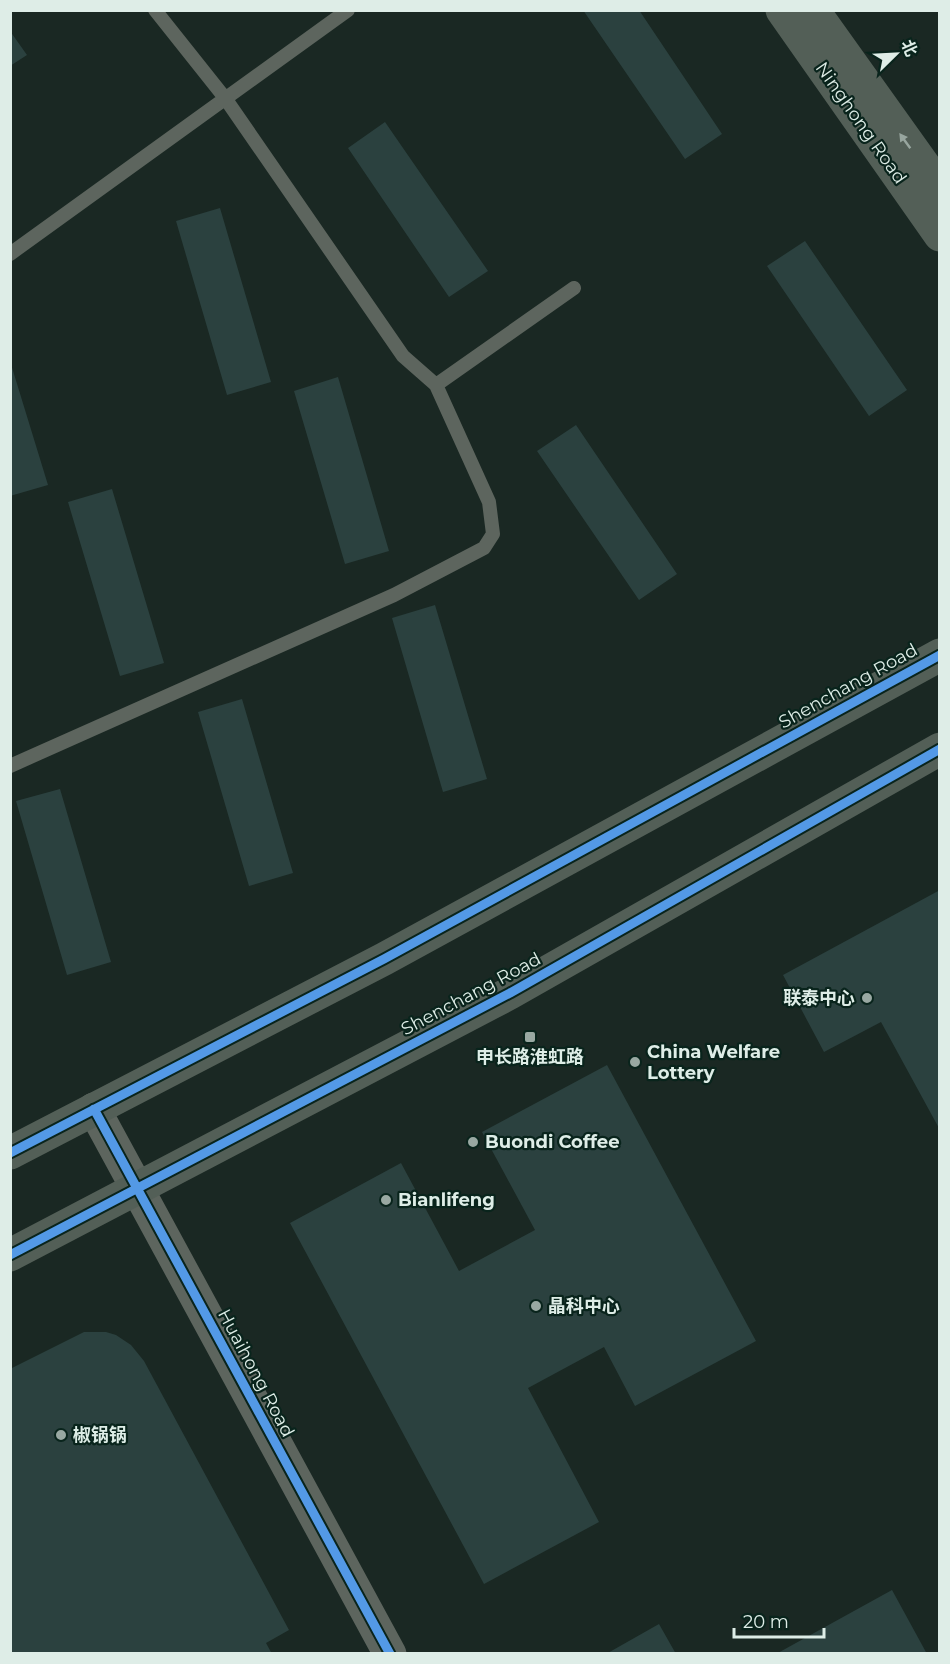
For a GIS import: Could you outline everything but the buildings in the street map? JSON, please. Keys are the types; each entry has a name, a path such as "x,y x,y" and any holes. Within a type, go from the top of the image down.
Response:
{"main road":[{"name":"Ninghong Road","path":"782,10 939,235"},
{"path":"813,10 939,188"},
{"name":"Shenchang Road","path":"10,1153 384,959 939,655"},
{"name":"Shenchang Road","path":"10,1255 510,993 939,749"}],"street":[{"name":"Huaihong Road","path":"94,1109 390,1653"}],"lane":[{"path":"10,766 394,595 484,548 493,534 489,502 436,385 404,357 225,98 154,10"},
{"path":"10,254 348,10"},
{"path":"436,385 574,288"}],"cycle path":[{"path":"10,1153 384,959 940,655"},
{"path":"10,1255 510,993 940,749"},
{"path":"94,1109 390,1654"}],"place":[{"name":"联泰中心","path":"867,998"},
{"name":"申长路淮虹路","path":"530,1037"},
{"name":"China Welfare Lottery","path":"635,1062"},
{"name":"Buondi Coffee","path":"473,1142"},
{"name":"Bianlifeng","path":"386,1200"},
{"name":"晶科中心","path":"536,1306"},
{"name":"椒锅锅","path":"61,1435"}]}
